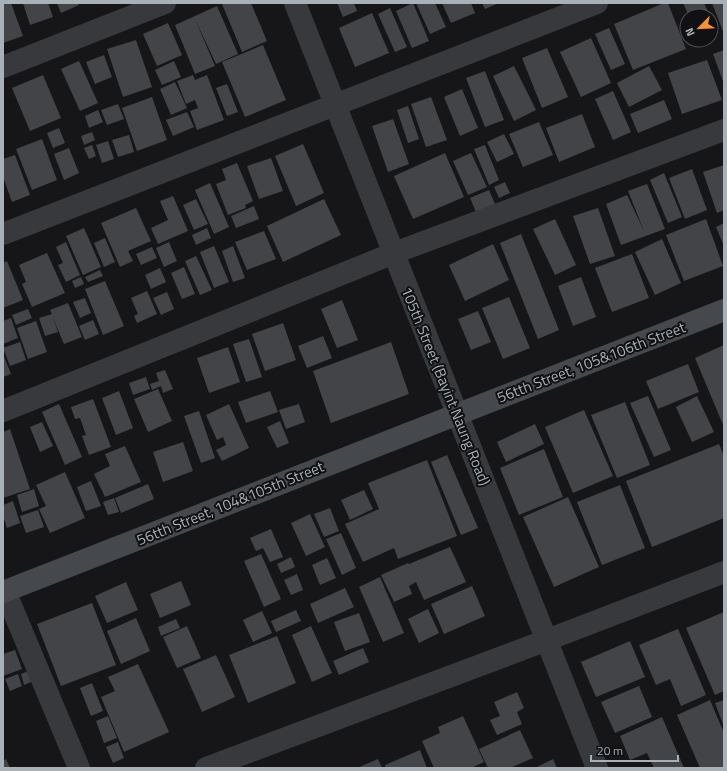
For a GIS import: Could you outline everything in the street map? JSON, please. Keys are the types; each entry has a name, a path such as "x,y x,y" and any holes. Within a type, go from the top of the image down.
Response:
{"street":[{"path":"3,67 165,3"},
{"name":"105th Street (Bayint Naung Road)","path":"295,3 597,768"},
{"path":"3,234 597,3"},
{"path":"3,411 394,254 724,130"},
{"name":"56tth Street, 105&106th Street","path":"457,413 724,310"},
{"name":"56tth Street, 104&105th Street","path":"4,592 457,413"},
{"path":"206,768 724,572"},
{"path":"4,592 79,768"}],"building":[{"path":"3,3 11,3 23,36 3,43"},
{"path":"23,3 48,3 53,17 30,25"},
{"path":"57,3 78,3 79,5 61,13"},
{"path":"251,3 267,41 242,52 222,4"},
{"path":"337,3 354,3 357,11 343,17"},
{"path":"413,3 429,41 412,48 396,11"},
{"path":"416,3 435,3 446,27 430,34"},
{"path":"442,3 471,3 475,13 451,23"},
{"path":"482,3 499,3 485,9"},
{"path":"664,3 668,3 679,31 679,48 686,49 633,70 614,24"},
{"path":"683,3 704,3 706,8 685,8"},
{"path":"712,3 724,3 724,34 719,21 719,8 714,8"},
{"path":"217,6 238,54 216,64 195,19 215,66 195,74 175,25"},
{"path":"390,8 407,47 395,52 378,14"},
{"path":"372,13 389,53 355,67 339,28"},
{"path":"168,23 182,55 157,66 143,34"},
{"path":"609,28 625,64 611,70 595,34"},
{"path":"591,38 611,83 581,97 560,52"},
{"path":"136,40 152,87 123,97 107,49"},
{"path":"263,45 286,100 245,117 222,62"},
{"path":"547,48 568,97 542,108 522,58"},
{"path":"724,50 724,84 713,54"},
{"path":"104,55 112,77 95,84 86,62"},
{"path":"707,60 722,100 682,114 668,73"},
{"path":"79,61 98,103 80,111 61,69"},
{"path":"174,61 181,77 162,85 155,70"},
{"path":"514,66 536,110 514,121 493,76"},
{"path":"649,66 662,90 629,107 617,83"},
{"path":"485,71 504,120 485,127 466,78"},
{"path":"43,75 61,118 30,131 12,88"},
{"path":"193,75 195,80 207,75 224,120 197,130 190,111 198,108 195,100 186,104 177,81"},
{"path":"175,82 187,108 171,115 160,89"},
{"path":"227,84 238,112 227,116 216,88"},
{"path":"462,89 478,128 460,136 444,97"},
{"path":"613,91 631,132 613,140 595,99"},
{"path":"152,97 167,140 137,151 122,108"},
{"path":"431,97 447,140 426,147 411,104"},
{"path":"664,100 672,119 638,133 630,114"},
{"path":"118,104 124,119 107,125 101,110"},
{"path":"408,106 419,139 408,143 397,110"},
{"path":"98,110 103,122 89,128 85,116"},
{"path":"187,112 194,127 173,136 166,120"},
{"path":"582,114 595,147 559,162 546,128"},
{"path":"393,119 409,164 388,172 372,126"},
{"path":"539,122 553,155 523,167 509,134"},
{"path":"59,128 65,143 53,148 47,133"},
{"path":"92,132 95,140 84,145 81,136"},
{"path":"504,134 514,154 497,162 487,142"},
{"path":"129,135 134,152 118,157 112,140"},
{"path":"42,139 57,180 32,190 16,149"},
{"path":"108,141 114,159 102,163 96,145"},
{"path":"303,144 324,193 296,206 275,156"},
{"path":"92,145 96,156 89,159 84,148"},
{"path":"485,145 499,180 489,185 474,149"},
{"path":"69,148 79,173 64,180 54,154"},
{"path":"445,153 464,197 413,219 394,176"},
{"path":"471,153 487,187 468,195 453,161"},
{"path":"15,155 30,195 12,202 3,177 3,159"},
{"path":"271,158 283,191 259,199 247,166"},
{"path":"237,163 253,201 245,205 246,208 228,215 216,184 226,180 222,169"},
{"path":"724,165 724,210 717,213 703,172"},
{"path":"692,169 707,210 685,219 669,178"},
{"path":"664,173 682,217 668,223 650,180"},
{"path":"505,182 510,193 499,198 494,187"},
{"path":"210,183 229,227 214,234 195,190"},
{"path":"647,184 665,229 621,245 606,204 627,195 644,231 628,191"},
{"path":"489,190 495,204 476,212 470,198"},
{"path":"173,196 188,231 158,244 151,228 168,220 160,201"},
{"path":"196,199 208,224 194,230 183,205"},
{"path":"324,199 341,235 283,262 267,226"},
{"path":"254,206 259,219 236,228 231,216"},
{"path":"136,208 151,241 128,251 133,261 120,267 101,223"},
{"path":"598,208 615,256 590,264 573,216"},
{"path":"555,219 576,265 555,275 533,229"},
{"path":"706,219 723,266 684,281 666,235"},
{"path":"724,223 724,246 716,227"},
{"path":"84,228 101,267 83,275 66,236"},
{"path":"207,228 211,238 196,245 192,235"},
{"path":"264,231 276,259 247,270 235,242"},
{"path":"521,234 559,330 538,339 500,243"},
{"path":"105,238 115,262 104,267 94,243"},
{"path":"662,239 681,283 655,295 635,252"},
{"path":"66,242 80,275 66,282 58,265 63,263 56,247"},
{"path":"169,242 177,261 164,267 156,248"},
{"path":"493,244 509,280 465,301 449,265"},
{"path":"214,246 229,282 214,288 200,252"},
{"path":"233,246 245,278 233,282 222,251"},
{"path":"152,247 157,258 141,265 136,254"},
{"path":"47,253 65,293 32,307 22,284 26,282 19,265"},
{"path":"632,254 649,298 612,312 595,268"},
{"path":"196,256 212,290 200,295 185,261"},
{"path":"7,261 23,300 3,308 3,263"},
{"path":"184,267 195,294 182,299 171,273"},
{"path":"160,268 166,282 151,289 145,275"},
{"path":"100,270 103,276 88,282 85,277"},
{"path":"81,277 84,284 75,288 72,281"},
{"path":"581,277 596,317 573,326 558,286"},
{"path":"105,281 124,326 103,335 85,289"},
{"path":"147,291 157,314 137,323 134,316 138,314 131,298"},
{"path":"167,292 174,309 161,315 153,298"},
{"path":"509,297 530,348 503,359 482,308"},
{"path":"85,298 91,313 80,318 73,302"},
{"path":"342,300 358,340 337,348 321,309"},
{"path":"68,303 82,337 64,344 53,318 58,332 45,336 39,318 52,314 50,310"},
{"path":"28,309 32,318 16,325 12,315"},
{"path":"478,311 491,342 471,350 458,319"},
{"path":"11,318 18,338 3,344 3,321"},
{"path":"93,320 99,334 85,340 79,326"},
{"path":"36,321 47,352 28,359 17,328"},
{"path":"283,323 296,360 265,371 252,334"},
{"path":"323,336 332,358 307,368 298,346"},
{"path":"249,339 262,377 246,382 233,344"},
{"path":"20,342 26,360 10,366 3,348"},
{"path":"391,342 409,394 331,423 313,371"},
{"path":"724,345 724,427 695,358"},
{"path":"228,347 240,382 209,393 197,358"},
{"path":"3,354 11,374 3,377"},
{"path":"688,364 699,392 658,409 646,381"},
{"path":"165,370 173,389 163,393 161,386 152,390 150,384 159,381 156,373"},
{"path":"146,377 150,389 133,395 129,383"},
{"path":"158,389 172,421 148,432 134,399"},
{"path":"119,391 133,428 116,435 102,398"},
{"path":"270,391 278,412 246,423 238,402"},
{"path":"648,396 671,450 654,457 630,403"},
{"path":"697,396 714,432 692,442 676,407"},
{"path":"93,399 111,447 89,455 82,436 86,435 80,418 75,419 71,407"},
{"path":"625,402 650,465 617,478 591,415"},
{"path":"59,404 82,457 65,465 42,412"},
{"path":"229,404 249,448 222,461 216,450 226,445 223,437 217,440 206,415"},
{"path":"299,404 305,422 286,429 279,410"},
{"path":"584,410 613,476 573,493 545,427"},
{"path":"199,411 215,458 201,463 184,416"},
{"path":"280,421 289,443 277,448 267,427"},
{"path":"42,422 53,446 40,452 30,427"},
{"path":"535,424 544,444 506,462 497,442"},
{"path":"10,429 30,489 3,498 3,432"},
{"path":"183,442 193,471 163,482 153,452"},
{"path":"719,444 724,456 724,518 652,547 626,481"},
{"path":"125,446 141,482 105,497 94,474 110,466 105,454"},
{"path":"544,449 563,497 519,515 500,468"},
{"path":"447,455 478,528 461,535 431,462"},
{"path":"427,460 457,536 398,559 394,548 363,562 345,524 379,509 368,483"},
{"path":"65,472 85,518 50,533 39,509 46,506 36,485"},
{"path":"91,481 101,506 86,511 77,487"},
{"path":"148,484 154,499 121,513 115,498"},
{"path":"620,485 645,548 602,565 577,502"},
{"path":"34,489 39,506 22,512 17,495"},
{"path":"364,490 373,509 350,520 341,500"},
{"path":"568,497 599,567 554,587 523,517"},
{"path":"114,498 119,512 108,515 103,502"},
{"path":"13,501 20,523 7,528 3,516 3,505"},
{"path":"330,508 339,531 324,537 314,514"},
{"path":"38,510 44,527 26,533 20,516"},
{"path":"310,514 325,547 306,556 291,523"},
{"path":"271,529 283,557 270,562 263,548 256,551 250,538"},
{"path":"341,533 356,568 342,575 326,539"},
{"path":"450,547 466,582 424,600 416,582 409,586 412,594 394,602 381,575"},
{"path":"261,554 281,599 264,607 244,561"},
{"path":"291,557 295,567 281,573 277,564"},
{"path":"327,558 336,578 320,585 312,565"},
{"path":"297,574 303,590 291,595 284,580"},
{"path":"380,577 404,633 383,642 359,587"},
{"path":"181,581 191,605 160,618 150,594"},
{"path":"126,582 138,610 107,623 95,596"},
{"path":"472,586 485,616 444,634 431,604"},
{"path":"345,588 354,607 318,623 310,604"},
{"path":"92,603 116,665 61,686 37,624"},
{"path":"428,609 439,633 419,643 408,619"},
{"path":"296,610 301,621 276,632 271,621"},
{"path":"262,611 272,633 253,642 243,620"},
{"path":"724,612 724,691 715,695 686,628"},
{"path":"359,613 370,642 345,651 334,622"},
{"path":"136,618 150,651 121,664 107,631"},
{"path":"176,619 180,628 161,636 158,627"},
{"path":"187,626 201,658 177,668 163,637"},
{"path":"311,626 332,673 312,682 292,635"},
{"path":"678,629 706,695 681,706 670,679 656,685 639,645"},
{"path":"277,636 296,683 248,703 229,655"},
{"path":"630,641 645,677 596,697 581,662"},
{"path":"363,648 369,662 339,675 333,661"},
{"path":"15,650 22,669 3,676 3,654"},
{"path":"216,655 235,697 202,712 183,669"},
{"path":"138,664 169,732 124,752 101,697 115,691 108,677"},
{"path":"34,669 38,679 24,685 21,674"},
{"path":"18,674 22,686 10,691 5,679"},
{"path":"92,683 103,711 91,716 80,688"},
{"path":"639,686 652,717 615,733 601,702"},
{"path":"517,692 524,708 517,712 522,724 497,735 490,720 500,716 494,702"},
{"path":"710,700 724,733 724,768 700,768 677,715"},
{"path":"724,700 724,727 715,703"},
{"path":"108,716 117,738 104,743 96,721"},
{"path":"463,716 484,762 471,768 434,768 422,741 440,733 438,727"},
{"path":"662,717 684,768 654,768 647,753 630,760 620,736"},
{"path":"520,730 533,758 510,768 488,768 479,749"},
{"path":"118,742 124,758 113,763 106,747"},
{"path":"420,750 427,768 386,768 385,765"},
{"path":"6,759 10,768 3,768 3,761"},
{"path":"378,759 382,768 357,768"},
{"path":"553,759 557,768 535,768"}]}
